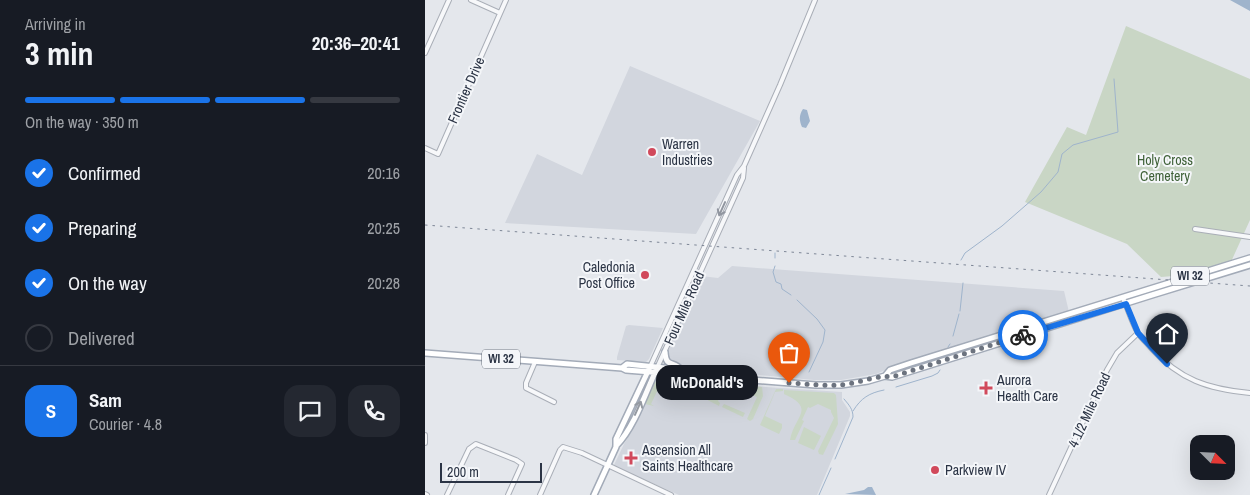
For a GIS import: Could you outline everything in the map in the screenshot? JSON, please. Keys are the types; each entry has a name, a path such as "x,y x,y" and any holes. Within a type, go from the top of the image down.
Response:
{"main road":[{"name":"WI 32","path":"885,376 890,370 911,363 1250,258"},
{"name":"WI 32","path":"622,368 627,364 683,376 829,386 855,383 885,376 892,377 1250,265"},
{"path":"665,352 668,363 678,366 681,370"},
{"name":"WI 32","path":"425,353 622,368 634,371 649,370"},
{"name":"Four Mile Road","path":"616,447 616,440 649,370"},
{"name":"WI 32","path":"656,371 681,370 703,376"},
{"path":"634,371 640,378 642,385"},
{"name":"Four Mile Road","path":"594,495 616,447 635,417 656,371"}],"street":[{"path":"425,53 449,0"},
{"path":"471,0 500,13 506,0"},
{"name":"Four Mile Road","path":"649,370 737,175 744,166 815,0"},
{"name":"Frontier Drive","path":"425,148 438,154 500,13"},
{"name":"Four Mile Road","path":"656,371 743,178 744,166"},
{"path":"1195,229 1250,236"},
{"path":"1123,298 1138,333 1167,364 1192,380 1219,389 1250,392"},
{"name":"4 1/2 Mile Road","path":"1049,495 1107,370 1117,353 1138,333"},
{"path":"535,362 526,383 526,388 554,402"},
{"path":"425,435 425,443"},
{"path":"447,495 469,449 473,445 482,445 522,464 508,495"},
{"path":"540,495 563,447 582,453 671,495"}],"shaded area":[{"path":"630,66 760,121 696,234 505,223 537,154 582,175"},
{"path":"732,266 1064,291 1069,312 902,363 876,374 841,380 814,380 703,370 672,364 668,361 667,353 701,276 718,278"},
{"path":"626,326 663,328 646,362 617,360"},
{"path":"662,376 737,385 842,392 842,400 850,412 850,416 817,495 679,495 616,467 614,465 637,422 654,381"}],"green space":[{"name":"Holy Cross Cemetery","path":"1126,26 1250,79 1250,220 1230,264 1198,274 1161,277 1127,244 1025,202 1067,127 1086,135"},
{"path":"660,378 699,381 696,393 696,389 680,382 665,381 665,384 661,383 651,404 654,406 645,404 655,382"},
{"path":"707,382 762,387 763,396 753,419 750,421 747,419 757,397 739,389 736,391 723,390 718,401 720,403 719,406 700,396"},
{"path":"776,389 783,389 783,391 775,392 765,416 782,424 779,434 760,425"},
{"path":"784,390 834,393 836,395 838,424 823,455 819,454 818,451 834,418 831,410 818,404 810,408 808,407 795,440 790,440 801,414 801,409 794,399 784,394"},
{"path":"724,404 745,413 743,417 722,407"},
{"path":"804,427 821,436 814,450 798,443"}],"water":[{"path":"1230,0 1250,0 1250,11"},
{"path":"803,109 807,110 810,121 806,128 802,127 800,120"},
{"path":"872,487 876,495 845,494 864,490"}],"waterway":[{"path":"961,260 965,253 1002,226 1041,192 1058,172 1062,154 1073,145 1118,132 1114,79"},
{"path":"775,253 775,258"},
{"path":"775,266 773,272 776,282 781,284 782,289 791,295"},
{"path":"960,311 963,283"},
{"path":"797,300 817,319 825,330 823,342 809,372"},
{"path":"953,336 959,314"},
{"path":"896,387 932,376 940,370"},
{"path":"853,411 866,397 884,390"},
{"path":"835,459 853,417 851,409 844,399"},
{"path":"819,495 831,468"}],"railway":[{"path":"425,225 1250,286"}],"way so far":[{"path":"789,383 831,386 885,376 892,377 1023,335"}],"place":[{"name":"Warren Industries","path":"652,152"},
{"name":"Caledonia Post Office","path":"645,275"},
{"name":"McDonald's","path":"789,383"},
{"name":"Aurora Health Care","path":"986,388"},
{"name":"Ascension All Saints Healthcare","path":"631,458"},
{"name":"Parkview IV","path":"935,470"}],"route":[{"path":"1023,335 1126,304 1138,333 1167,364"}]}
